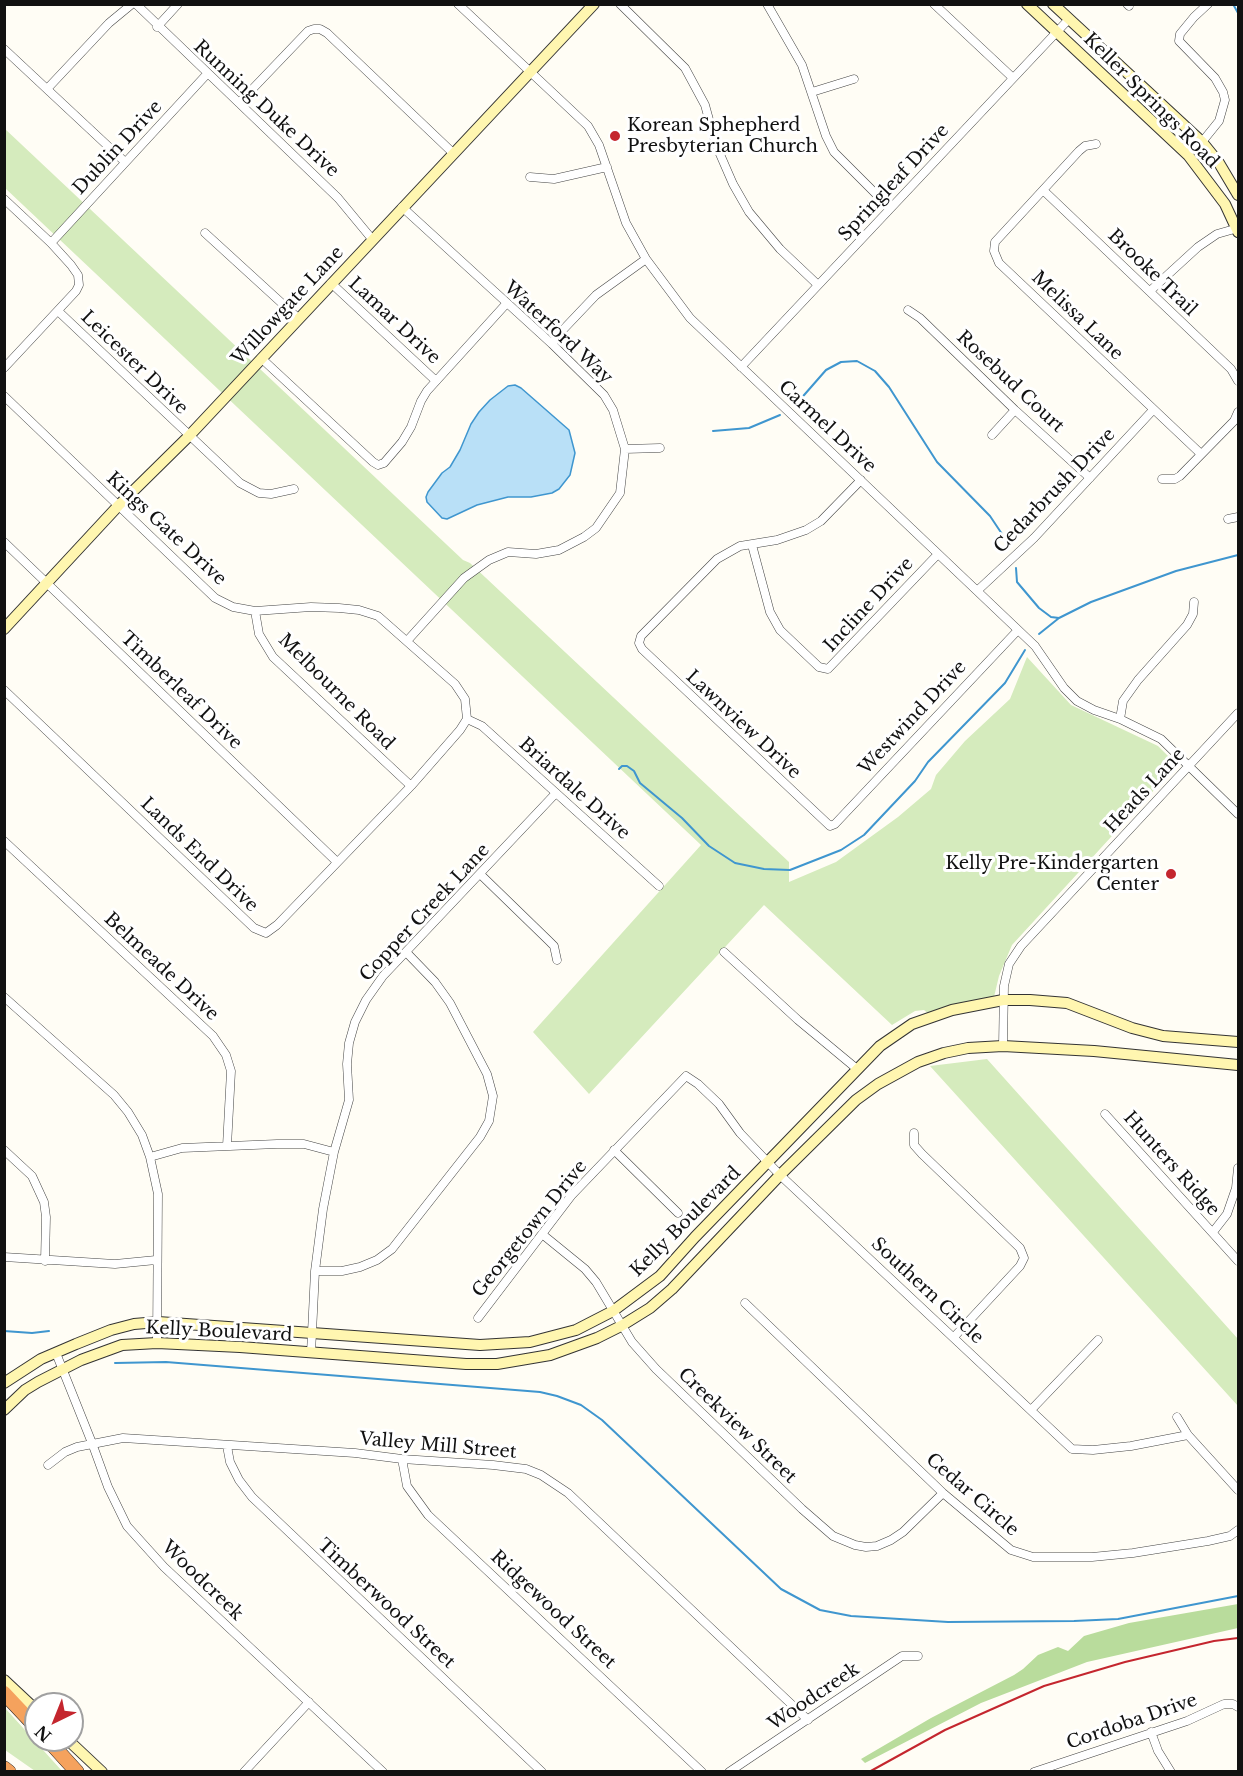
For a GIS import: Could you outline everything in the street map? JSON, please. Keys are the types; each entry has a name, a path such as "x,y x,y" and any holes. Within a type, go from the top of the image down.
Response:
{"highway":[{"path":"4,1693 24,1714"},
{"path":"59,1752 77,1772"},
{"path":"4,1768 9,1772"}],"main road":[{"name":"Willowgate Lane","path":"4,629 119,505 189,436 594,4"},
{"name":"Keller Springs Road","path":"1027,4 1188,155 1225,204 1238,229"},
{"name":"Keller Springs Road","path":"1053,4 1202,142 1219,163 1239,195"},
{"name":"Kelly Boulevard","path":"4,1383 40,1359 111,1330 134,1324 158,1322 480,1345 530,1342 576,1330 613,1311 660,1276 880,1046 912,1024 952,1010 1003,1000 1066,1003 1132,1028 1163,1036 1239,1042"},
{"name":"Kelly Boulevard","path":"4,1410 26,1390 63,1368 122,1345 157,1343 466,1364 497,1364 550,1355 597,1338 650,1308 856,1101 899,1071 944,1053 968,1048 1003,1046 1094,1051 1239,1065"},
{"path":"4,1680 24,1699"},
{"path":"81,1752 102,1772"}],"street":[{"name":"Running Duke Drive","path":"134,4 338,198 372,239"},
{"path":"47,89 109,23 134,4"},
{"path":"157,27 178,4"},
{"name":"Carmel Drive","path":"458,4 588,126 599,145 627,223 646,259 690,318 1035,646 1064,688 1077,701 1161,739 1239,814"},
{"path":"620,4 685,69 705,105 716,145 733,184 749,212 780,249 818,285"},
{"path":"767,4 797,56 834,152 890,208"},
{"path":"934,4 1013,78"},
{"path":"1202,142 1219,122 1225,100 1215,78 1179,41 1180,34 1208,4"},
{"name":"Springleaf Drive","path":"741,367 1069,19"},
{"path":"239,103 308,31 320,29 327,33 453,153"},
{"path":"4,49 125,162"},
{"name":"Dublin Drive","path":"51,243 207,74"},
{"path":"812,92 854,79"},
{"name":"Melissa Lane","path":"1096,144 1085,146 1079,151 995,242 996,258 1153,410 1202,454"},
{"path":"530,177 554,179 607,167"},
{"name":"Brooke Trail","path":"1043,190 1231,369 1239,381"},
{"path":"4,368 58,311 79,285 75,270 51,243 5,201"},
{"name":"Waterford Way","path":"402,207 552,344 604,395 613,410 625,449 620,493 596,528 559,550 536,554 508,552 489,560 464,578 407,641"},
{"path":"1150,291 1217,234 1238,229"},
{"path":"205,233 298,318"},
{"path":"552,344 596,295 646,259"},
{"name":"Lamar Drive","path":"331,284 436,381"},
{"path":"261,358 378,465 384,463 402,442 411,427 421,401 436,381 506,304"},
{"name":"Rosebud Court","path":"908,310 920,318 1015,410 1090,478"},
{"name":"Leicester Drive","path":"58,311 240,483 253,490 271,494 294,489"},
{"name":"Kings Gate Drive","path":"4,396 215,598 233,607 255,611 311,608 359,610 378,616 455,684 465,699 467,719"},
{"path":"992,435 1015,410"},
{"name":"Cedarbrush Drive","path":"977,591 1034,538 1153,410"},
{"path":"1162,479 1175,479 1234,421 1239,412"},
{"path":"625,449 660,448"},
{"path":"752,545 793,536 807,530 821,521 861,480"},
{"path":"1228,519 1239,518"},
{"name":"Timberleaf Drive","path":"4,542 337,862"},
{"name":"Incline Drive","path":"752,545 770,612 780,630 819,667 828,669 938,554"},
{"name":"Lawnview Drive","path":"752,545 740,546 717,559 641,636 639,643 650,657 830,826"},
{"path":"1120,719 1123,700 1187,625 1194,602"},
{"name":"Melbourne Road","path":"255,611 258,634 273,657 411,786"},
{"name":"Westwind Drive","path":"830,826 835,824 1018,630"},
{"name":"Lands End Drive","path":"4,690 254,928 266,933 278,926 411,786 467,719"},
{"name":"Heads Lane","path":"1003,1046 1003,1000 1009,964 1021,946 1239,712"},
{"name":"Briardale Drive","path":"467,719 482,726 659,886"},
{"name":"Copper Creek Lane","path":"311,1353 315,1271 327,1184 349,1100 347,1064 356,1022 373,990 406,952 556,793"},
{"name":"Belmeade Drive","path":"4,841 213,1036 226,1055 231,1071 227,1146"},
{"path":"480,874 548,939 554,946 557,960"},
{"path":"315,1271 342,1271 360,1267 377,1260 392,1249 480,1137 489,1121 493,1096 487,1074 446,997 424,969 406,952"},
{"path":"724,952 798,1020 857,1069"},
{"path":"4,997 114,1095 142,1135 150,1157 158,1194 157,1343"},
{"name":"Southern Circle","path":"680,1081 686,1076 699,1084 740,1133 780,1175 1072,1449 1131,1446 1188,1435"},
{"name":"Georgetown Drive","path":"478,1318 571,1196 680,1081"},
{"name":"Hunters Ridge","path":"1105,1114 1239,1261"},
{"path":"914,1133 914,1145 1020,1248 1024,1258 1020,1266 954,1337"},
{"path":"150,1157 182,1148 227,1146 304,1144 334,1152"},
{"path":"4,1150 32,1176 44,1202 45,1261"},
{"path":"614,1150 678,1213"},
{"path":"1213,1232 1227,1214 1236,1188 1239,1168"},
{"name":"Creekview Street","path":"542,1234 585,1269 632,1342 656,1369 817,1523 841,1540 866,1547 877,1546 891,1540 903,1532 943,1493"},
{"path":"4,1257 115,1264 156,1260"},
{"name":"Cedar Circle","path":"745,1303 943,1493 1011,1550 1033,1557 1092,1557 1208,1541 1230,1536 1239,1530"},
{"path":"1031,1410 1098,1340"},
{"name":"Woodcreek","path":"56,1353 116,1506 127,1526 142,1545 382,1772"},
{"path":"1177,1416 1188,1435 1239,1490"},
{"name":"Valley Mill Street","path":"48,1465 65,1452 92,1443 123,1438 355,1453 511,1467 541,1475 568,1493 808,1720"},
{"name":"Timberwood Street","path":"227,1446 230,1462 239,1480 252,1497 542,1772"},
{"name":"Ridgewood Street","path":"402,1459 407,1486 428,1515 702,1772"},
{"name":"Woodcreek","path":"729,1772 902,1656 918,1656"},
{"path":"244,1772 309,1702"},
{"name":"Cordoba Drive","path":"1034,1772 1187,1721 1224,1704 1239,1707"},
{"path":"1151,1732 1158,1751 1171,1772"}],"green space":[{"path":"4,128 463,560 470,563 789,862 789,882 836,862 898,817 931,789 936,775 965,741 1010,699 1027,657 1071,705 1158,746 1177,765 1012,945 999,976 994,997 930,1015 924,1010 915,1011 892,1025 764,905 589,1094 533,1032 701,845 5,188"},
{"path":"987,1059 1238,1339 1238,1406 930,1066"},
{"path":"1238,1604 1238,1628 1087,1662 981,1703 865,1763 861,1759 931,1718 1014,1675 1038,1655 1058,1647 1068,1651 1084,1636 1129,1623"},
{"path":"4,1708 24,1729 24,1752 45,1752 62,1771 35,1771 5,1750"}],"water":[{"path":"515,385 569,430 575,453 570,475 559,489 552,493 531,497 508,497 477,505 447,519 442,518 427,502 428,492 442,473 450,467 479,412 508,386"}],"waterway":[{"path":"1233,4 1238,13"},
{"path":"798,402 826,370 841,362 857,361 875,371 889,387 937,462 990,516 1010,546"},
{"path":"713,431 749,428 780,415"},
{"path":"1039,634 1059,618 1091,602 1176,571 1238,555"},
{"path":"1016,568 1017,582 1039,608 1051,617 1059,618"},
{"path":"619,769 627,766 634,771 640,783 682,818 709,846 735,863 764,869 790,870 841,850 864,835 915,781 928,762 1005,683 1025,650"},
{"path":"4,1331 32,1333 49,1331"},
{"path":"115,1363 166,1362 540,1392 557,1396 581,1405 602,1420 781,1589 820,1610 851,1616 948,1622 1074,1621 1118,1619 1238,1596"}],"railway":[{"path":"869,1772 945,1730 1044,1686 1125,1662 1214,1641 1238,1638"}],"place":[{"name":"Korean Sphepherd Presbyterian Church","path":"615,136"},
{"name":"Kelly Pre-Kindergarten Center","path":"1171,874"}]}
